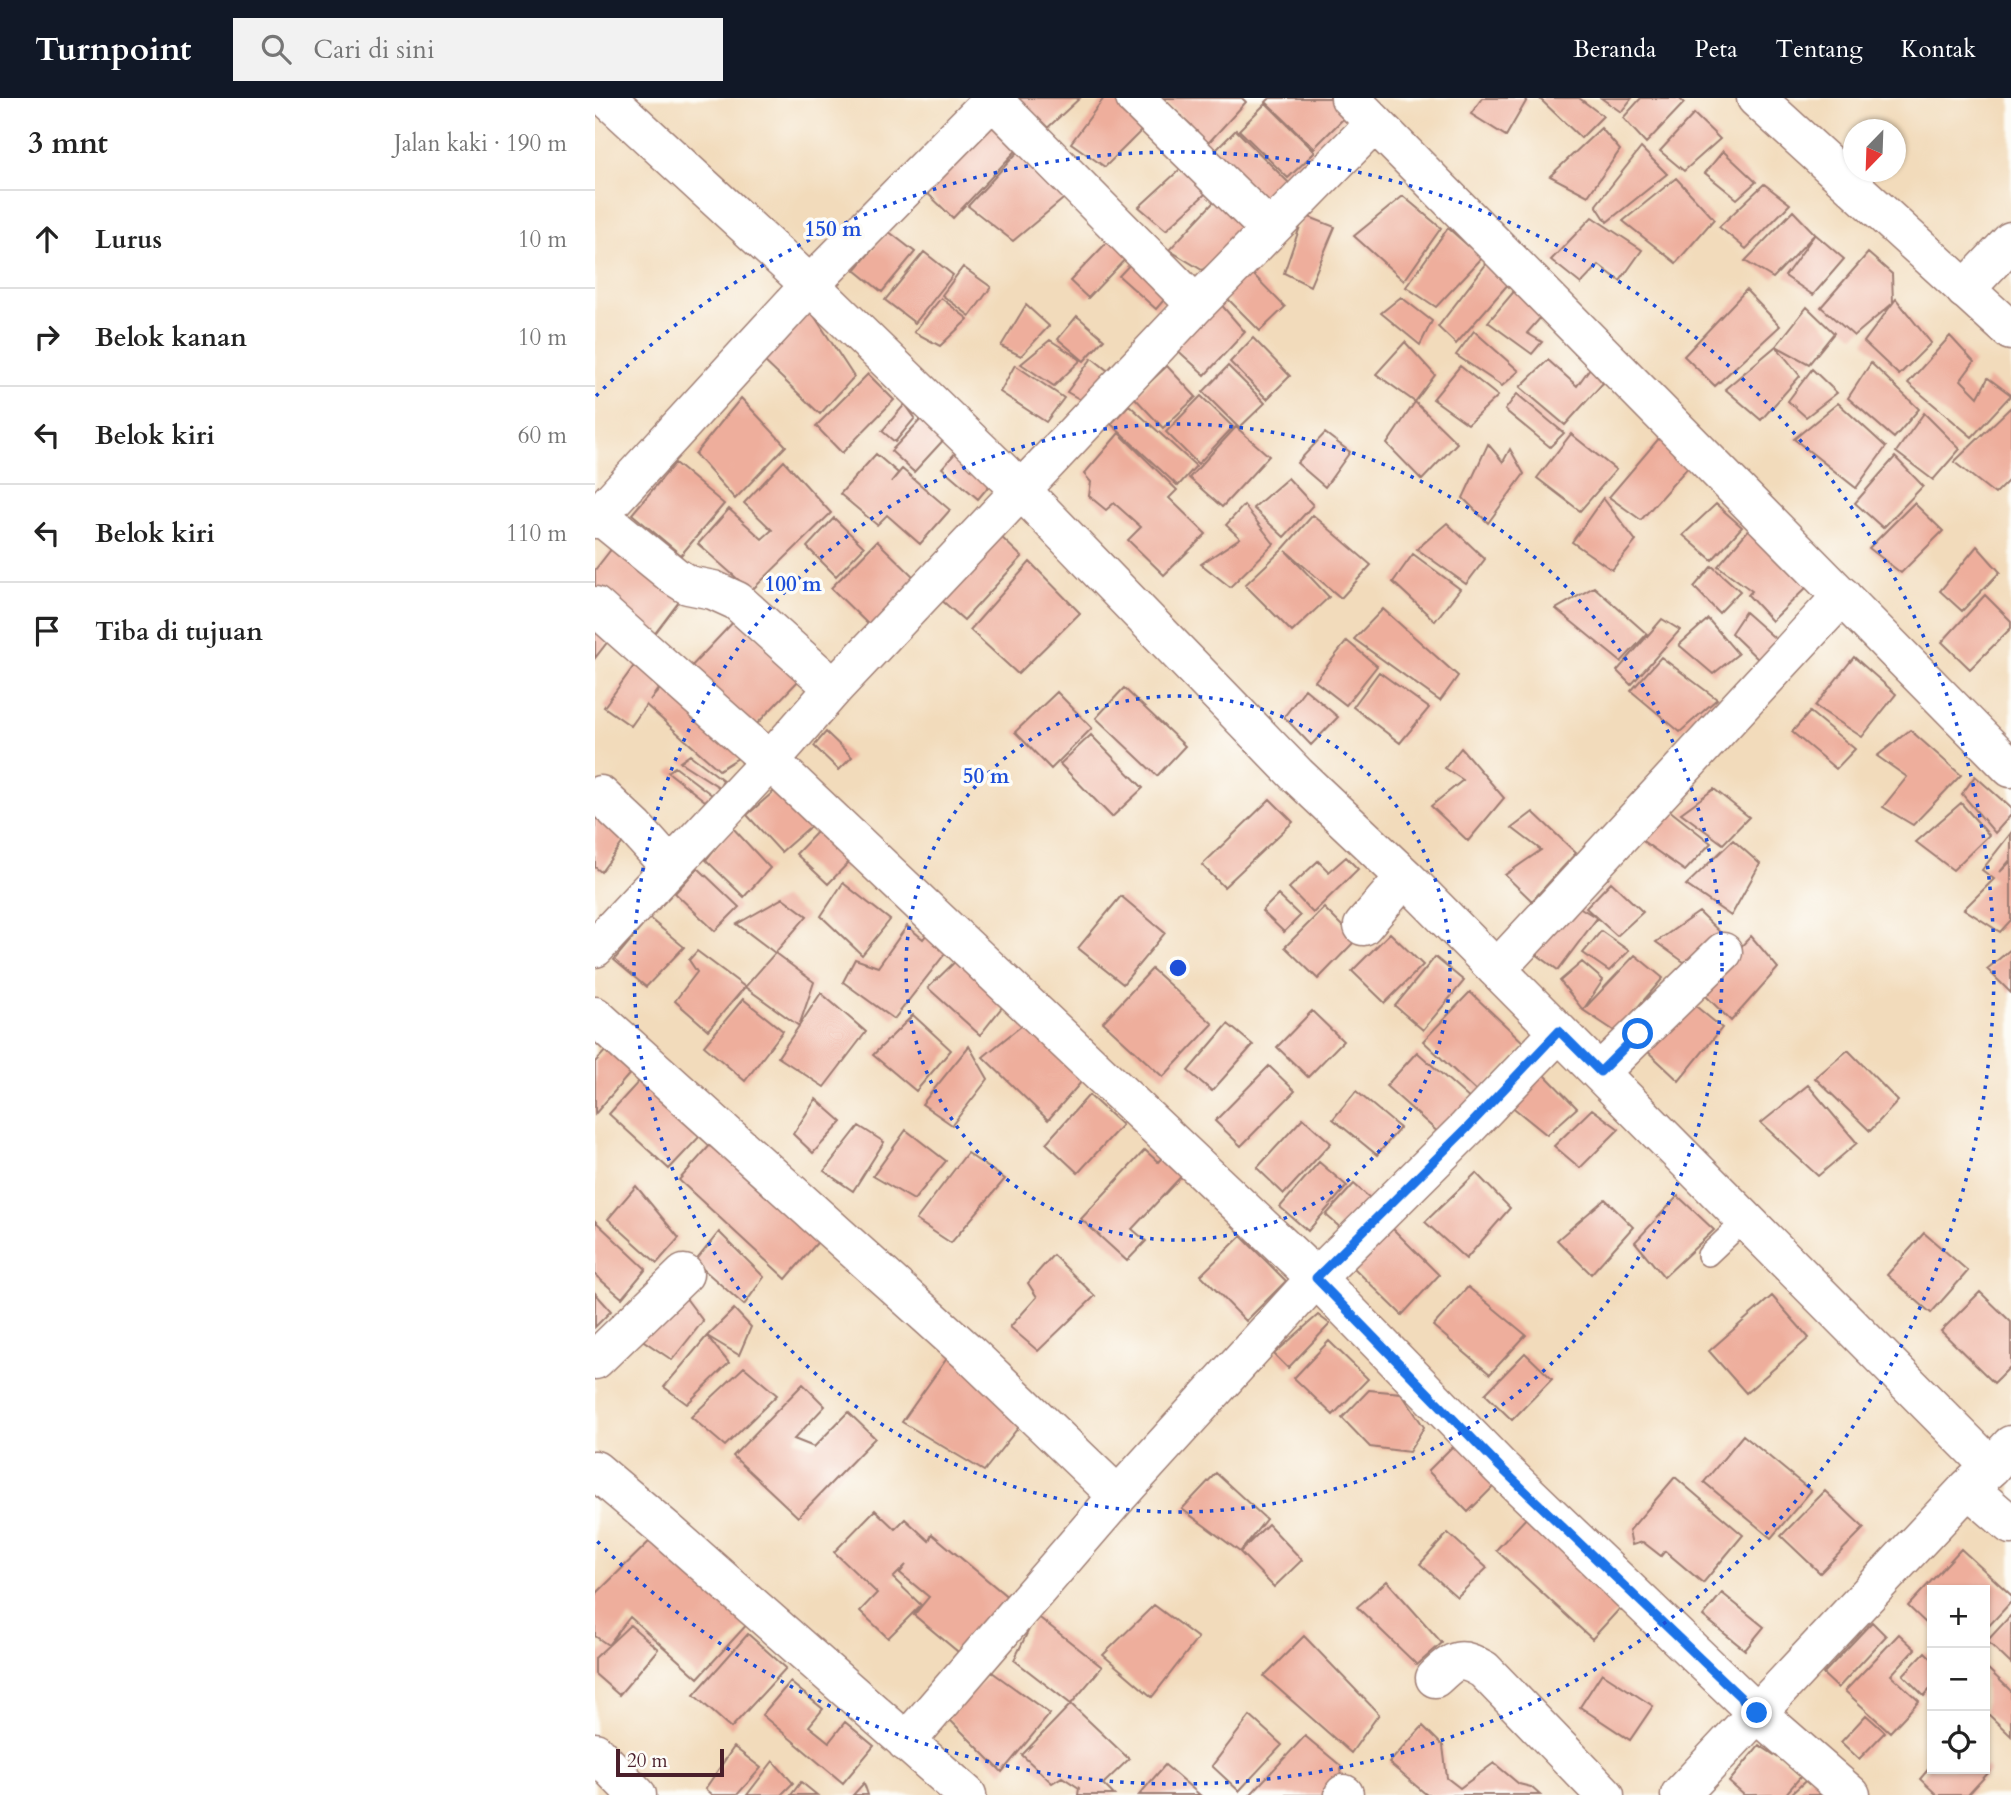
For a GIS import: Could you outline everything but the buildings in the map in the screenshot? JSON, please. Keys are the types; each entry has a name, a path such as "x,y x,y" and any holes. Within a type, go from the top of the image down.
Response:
{"street":[{"path":"607,98 810,285 1021,490 1297,775 1405,877 1746,1219 1990,1467 2011,1525"},
{"path":"1135,98 1270,230"},
{"path":"834,688 737,601 713,590 688,585 597,517 810,285 994,99 1196,305"},
{"path":"1770,102 2011,331"},
{"path":"595,948 770,761 834,688 1270,230 1362,110 2011,768"},
{"path":"1965,289 2011,241"},
{"path":"1497,969 1842,597"},
{"path":"595,606 770,761 1316,1278 1500,1467 1757,1713 1851,1795"},
{"path":"600,795 670,867"},
{"path":"1363,926 1405,877"},
{"path":"1600,1072 1723,953"},
{"path":"595,1016 970,1354 1118,1496"},
{"path":"906,1742 1118,1496 1316,1278 1467,1128 1559,1031"},
{"path":"595,1360 684,1274"},
{"path":"1679,1795 1990,1467"},
{"path":"595,1470 967,1795"},
{"path":"1435,1678 1451,1663 1460,1660 1469,1661 1484,1670 1605,1795"},
{"path":"595,1752 636,1795"}],"lane":[{"path":"1707,1255 1746,1219"}],"route":[{"path":"1638,1034 1600,1072 1559,1031 1467,1128 1316,1278 1500,1467 1757,1713"}]}
